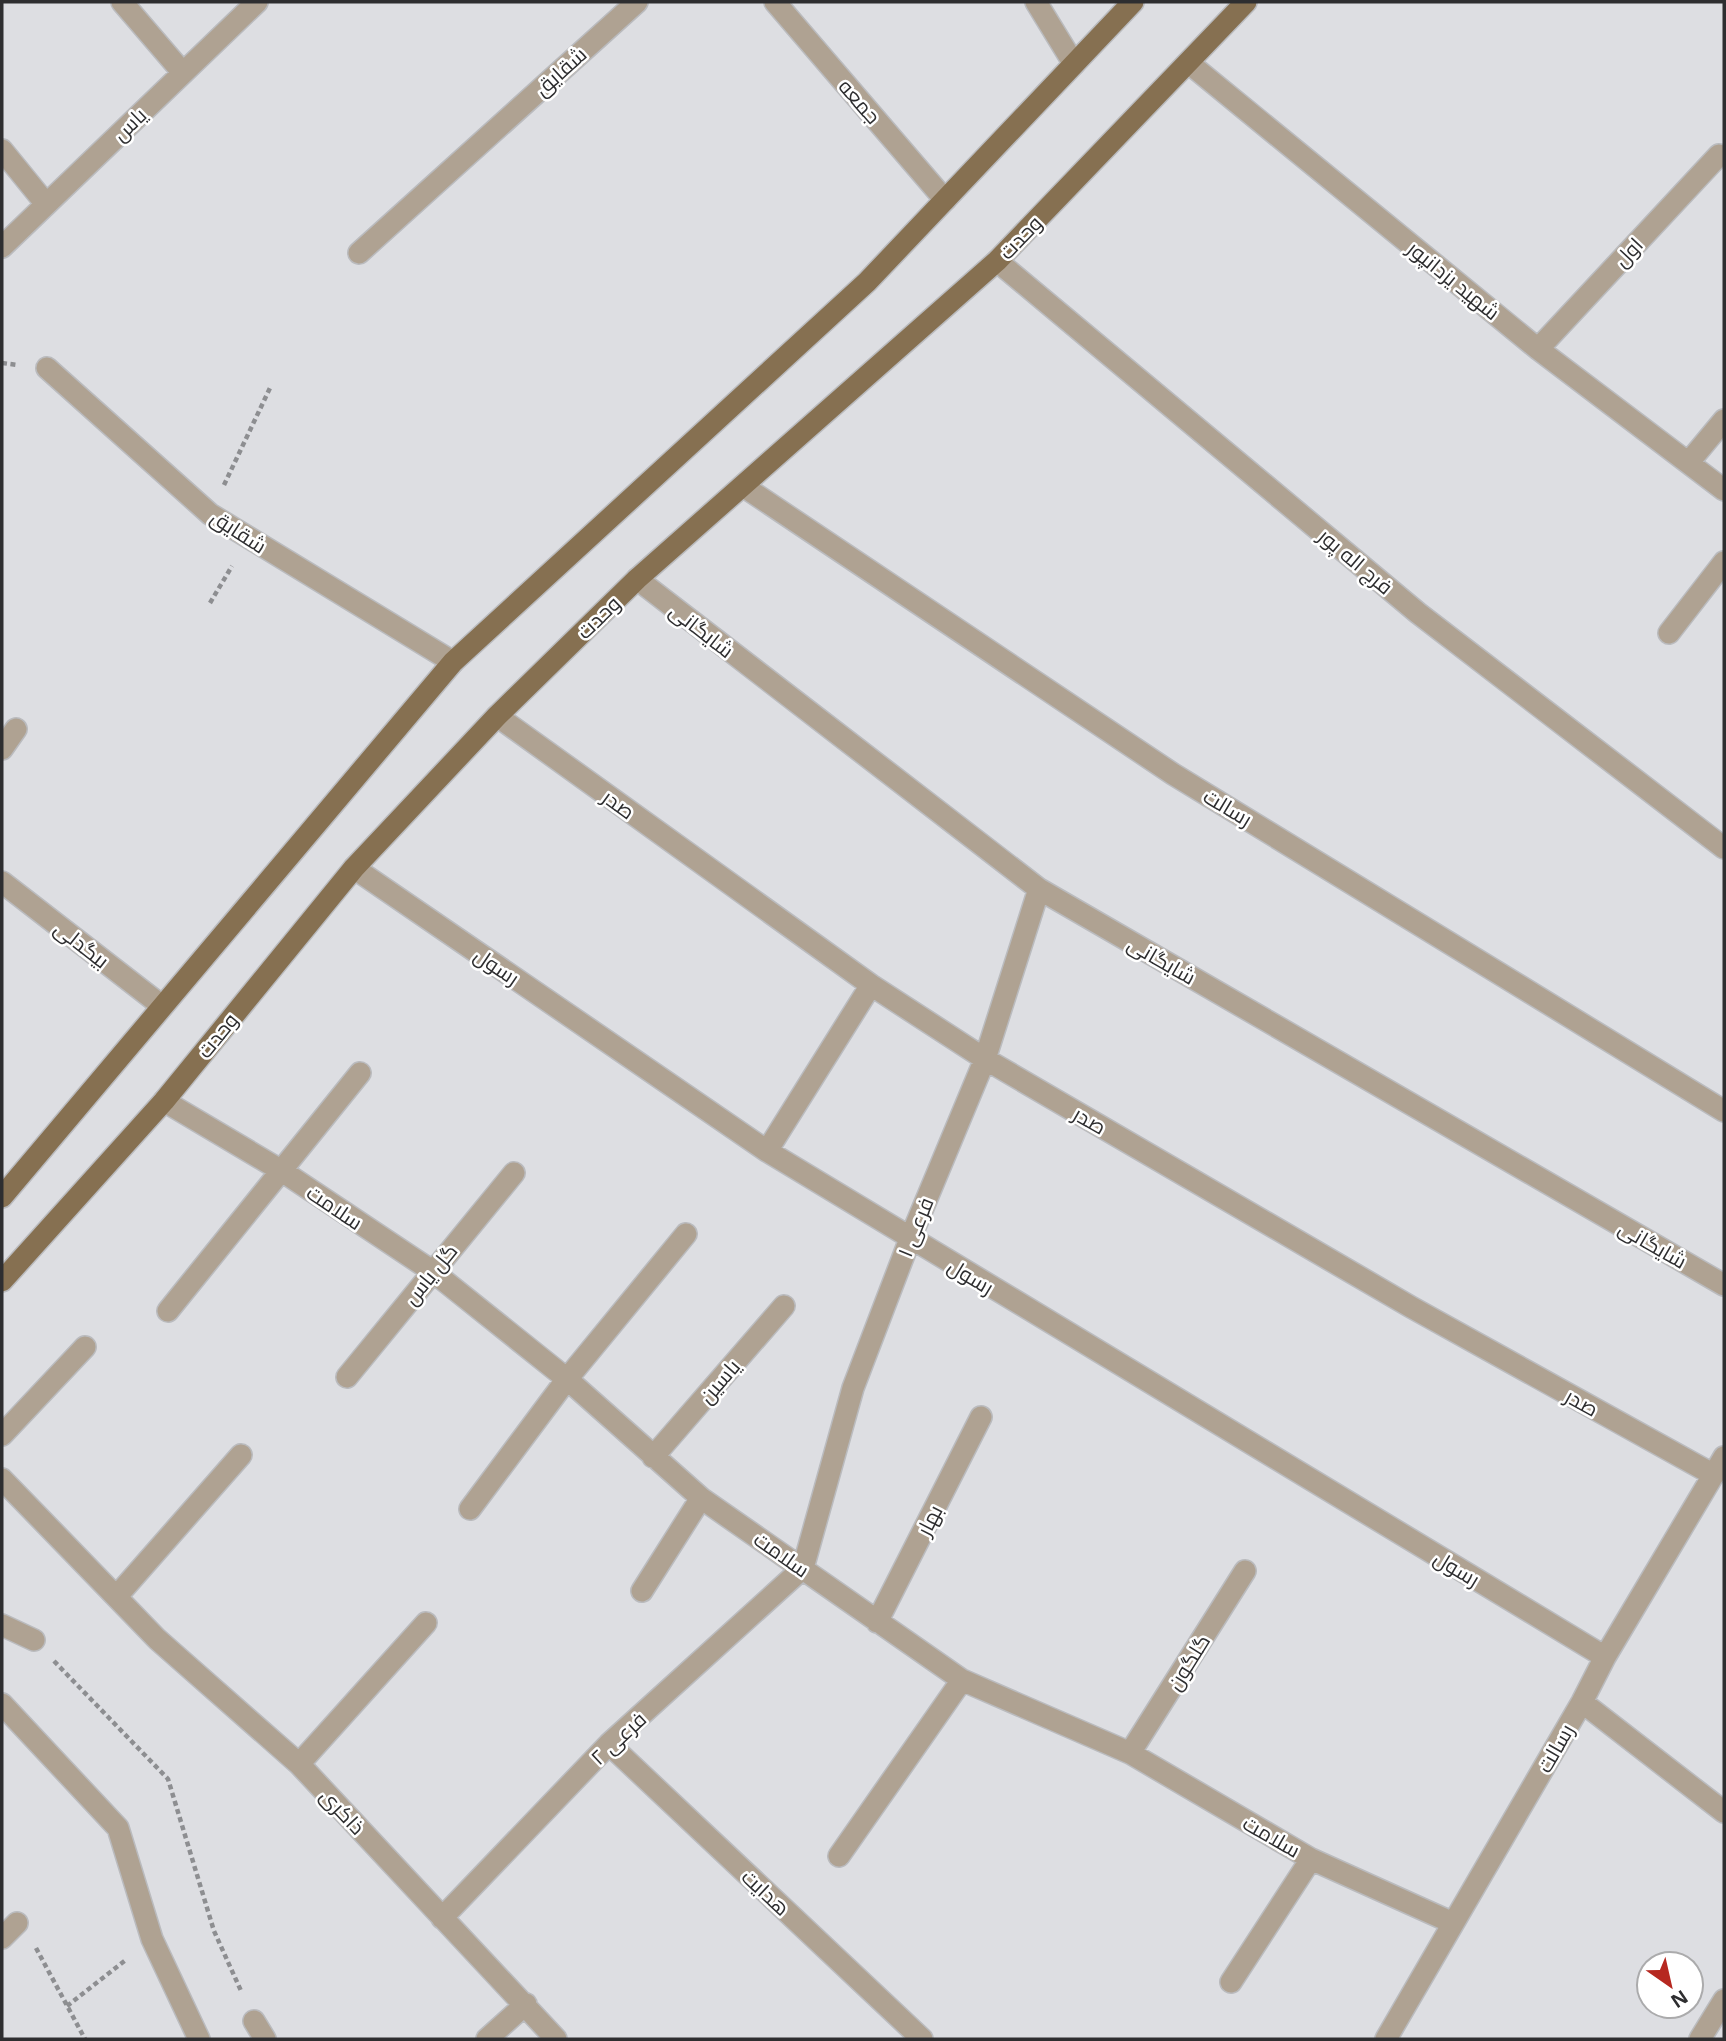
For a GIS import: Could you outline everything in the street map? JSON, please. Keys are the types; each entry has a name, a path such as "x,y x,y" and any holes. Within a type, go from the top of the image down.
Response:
{"main road":[{"path":"2,1197 453,662 867,282 1133,2"},
{"name":"وحدت","path":"2,1281 164,1101 354,868 497,716 636,579 997,261 1190,64 1246,2"}],"street":[{"path":"122,2 183,73"},
{"name":"یاس","path":"2,247 257,2"},
{"name":"شقایق","path":"359,253 637,2"},
{"name":"جمعه","path":"775,2 945,200"},
{"path":"1036,2 1074,64"},
{"name":"شهید یزدانپور","path":"1190,64 1538,349 1724,490"},
{"path":"2,150 46,204"},
{"name":"اول","path":"1538,349 1719,155"},
{"name":"فرج اله پور","path":"997,261 1418,613 1724,848"},
{"name":"شقایق","path":"47,368 211,514 453,662"},
{"path":"1689,462 1724,420"},
{"name":"رسالت","path":"743,486 1173,774 1724,1111"},
{"path":"1670,632 1724,562"},
{"name":"شایگانی","path":"636,579 1040,889 1724,1285"},
{"name":"صدر","path":"497,716 871,985 985,1059 1411,1307 1719,1466"},
{"path":"2,749 16,729"},
{"name":"رسول","path":"354,868 767,1151 1605,1657"},
{"name":"بیگدلی","path":"2,882 162,1006"},
{"name":"فرعی ۱","path":"803,1568 853,1388 910,1239 985,1059 1040,889"},
{"path":"767,1151 871,985"},
{"path":"168,1311 360,1073"},
{"name":"سلامت","path":"164,1101 282,1171 432,1271 567,1379 701,1498 962,1681 1130,1754 1311,1859 1453,1923"},
{"name":"گل یاس","path":"347,1377 514,1173"},
{"path":"470,1508 567,1379 686,1234"},
{"name":"یاسین","path":"653,1457 784,1306"},
{"path":"2,1436 85,1347"},
{"name":"بهار","path":"877,1622 981,1417"},
{"path":"117,1596 241,1455"},
{"name":"رسالت","path":"1386,2039 1582,1702 1605,1657 1719,1466"},
{"name":"ذاکری","path":"2,1479 157,1639 299,1764 556,2039"},
{"path":"642,1591 701,1498"},
{"name":"فرعی ۲","path":"442,1918 609,1744 803,1568"},
{"name":"گلگون","path":"1130,1754 1245,1571"},
{"path":"299,1764 426,1623"},
{"path":"2,1625 34,1640"},
{"path":"839,1856 962,1681"},
{"path":"1582,1702 1724,1812"},
{"path":"2,1704 118,1828 152,1939 199,2039"},
{"name":"هدایت","path":"609,1744 922,2039"},
{"path":"1231,1982 1311,1859"},
{"path":"1700,2039 1724,2000"},
{"path":"487,2039 526,2004"}],"path":[{"path":"211,514 270,388"},
{"path":"210,603 249,538"},
{"path":"34,1640 167,1779 214,1931 260,2030"},
{"path":"9,1931 38,1950 85,2039"},
{"path":"67,2006 152,1939"}]}
